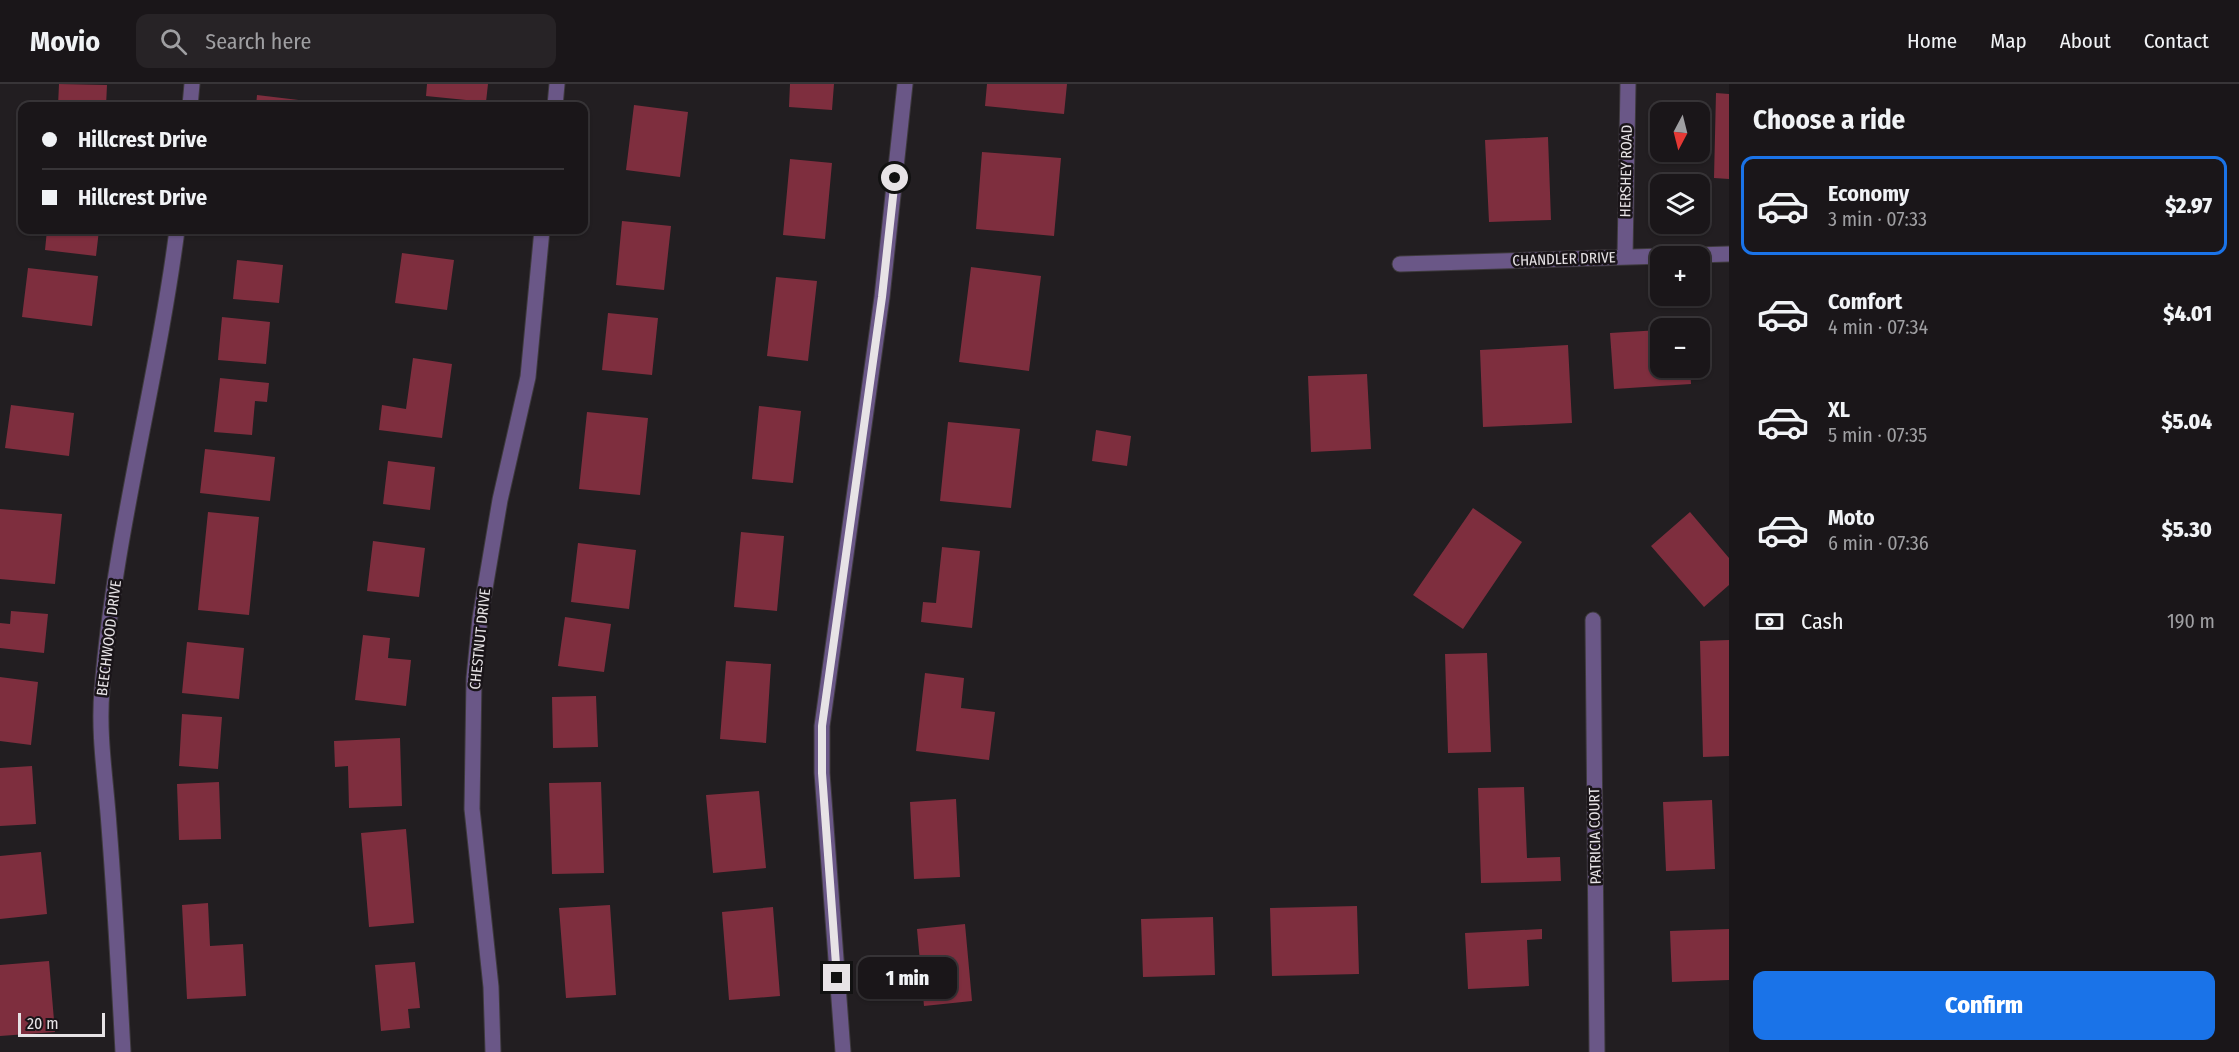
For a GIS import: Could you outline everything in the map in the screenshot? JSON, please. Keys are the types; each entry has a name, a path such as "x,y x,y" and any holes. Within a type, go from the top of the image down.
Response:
{"street":[{"path":"190,102 192,84"},
{"path":"555,102 557,84"},
{"path":"843,1052 822,773 822,726 882,297 905,84"},
{"name":"HERSHEY ROAD","path":"1625,257 1628,84"},
{"name":"BEECHWOOD DRIVE","path":"123,1052 101,693 125,516 156,366 176,234"},
{"name":"CHESTNUT DRIVE","path":"493,1052 491,987 472,809 474,678 480,618 500,500 528,377 542,234"},
{"name":"CHANDLER DRIVE","path":"1400,264 1729,254"},
{"name":"PATRICIA COURT","path":"1593,620 1597,1052"}],"building":[{"path":"59,84 107,85 106,102 58,102"},
{"path":"427,84 488,84 486,102 426,96"},
{"path":"790,84 834,84 832,110 789,107"},
{"path":"987,84 1067,84 1064,114 985,106"},
{"path":"1716,93 1729,94 1729,179 1714,178"},
{"path":"257,95 307,101 307,102 256,102"},
{"path":"634,105 688,112 680,177 626,170"},
{"path":"1548,137 1551,220 1489,222 1485,140"},
{"path":"982,152 1061,158 1054,236 976,229"},
{"path":"790,159 832,163 825,239 783,235"},
{"path":"622,221 671,226 664,290 616,285"},
{"path":"47,234 99,234 96,256 45,250"},
{"path":"402,253 454,260 447,310 395,303"},
{"path":"237,260 283,265 279,303 233,299"},
{"path":"971,267 1041,276 1029,371 959,362"},
{"path":"28,268 98,276 92,326 22,317"},
{"path":"776,277 817,281 808,361 767,356"},
{"path":"608,313 658,318 652,375 602,370"},
{"path":"222,317 270,322 266,364 218,360"},
{"path":"1650,331 1650,378 1691,378 1691,384 1614,389 1610,333"},
{"path":"1568,345 1572,423 1483,427 1480,350"},
{"path":"413,358 452,364 442,438 379,430 382,405 406,409"},
{"path":"1367,374 1371,449 1311,452 1308,376"},
{"path":"220,378 269,383 267,402 255,401 252,435 214,432"},
{"path":"11,405 74,413 69,456 5,448"},
{"path":"759,406 801,411 793,483 752,479"},
{"path":"587,412 648,418 640,495 579,489"},
{"path":"948,422 1020,429 1011,508 940,501"},
{"path":"1096,430 1131,436 1127,466 1092,461"},
{"path":"205,449 275,457 270,501 200,493"},
{"path":"388,461 435,467 430,510 383,504"},
{"path":"1473,508 1522,542 1463,629 1413,595"},
{"path":"0,509 62,514 55,584 0,579"},
{"path":"208,512 259,517 249,615 198,610"},
{"path":"1690,512 1729,558 1729,585 1704,607 1651,546"},
{"path":"741,532 784,536 777,611 734,607"},
{"path":"373,541 425,548 419,597 367,591"},
{"path":"578,543 636,550 629,609 571,602"},
{"path":"942,547 980,551 972,628 921,622 923,602 936,603"},
{"path":"11,611 48,614 44,653 0,648 0,623 10,624"},
{"path":"565,617 611,624 604,672 558,666"},
{"path":"363,635 390,638 388,658 411,660 406,706 355,700"},
{"path":"1729,640 1729,756 1703,757 1700,641"},
{"path":"187,642 244,648 239,699 182,693"},
{"path":"1487,653 1491,752 1448,753 1445,654"},
{"path":"726,661 771,664 766,743 720,739"},
{"path":"925,673 964,678 961,708 995,712 989,760 916,751"},
{"path":"0,677 38,682 31,745 0,741"},
{"path":"596,696 598,747 553,748 552,697"},
{"path":"182,714 222,717 218,769 179,766"},
{"path":"400,738 402,806 349,808 348,766 335,767 334,741"},
{"path":"32,766 36,824 0,826 0,768"},
{"path":"219,782 221,839 179,840 177,784"},
{"path":"601,782 604,873 552,874 549,783"},
{"path":"1524,787 1527,858 1560,857 1561,881 1481,883 1478,788"},
{"path":"759,791 766,868 713,873 706,795"},
{"path":"956,799 960,877 914,879 910,802"},
{"path":"1712,800 1715,869 1666,871 1663,802"},
{"path":"406,829 414,923 369,927 361,833"},
{"path":"41,852 47,914 0,919 0,856"},
{"path":"208,903 210,946 243,944 246,996 187,999 182,905"},
{"path":"610,905 616,995 566,998 559,908"},
{"path":"1357,906 1359,974 1272,976 1270,908"},
{"path":"773,907 780,996 729,1000 722,912"},
{"path":"1213,917 1215,975 1143,977 1141,919"},
{"path":"965,924 972,1001 924,1006 917,929"},
{"path":"1542,929 1542,939 1527,940 1529,986 1468,989 1465,933"},
{"path":"1729,929 1729,980 1672,982 1670,931"},
{"path":"49,961 55,1032 0,1036 0,965"},
{"path":"415,962 420,1008 408,1009 410,1028 381,1031 375,965"}],"route":[{"path":"837,978 822,773 822,726 882,297 895,178"}]}
